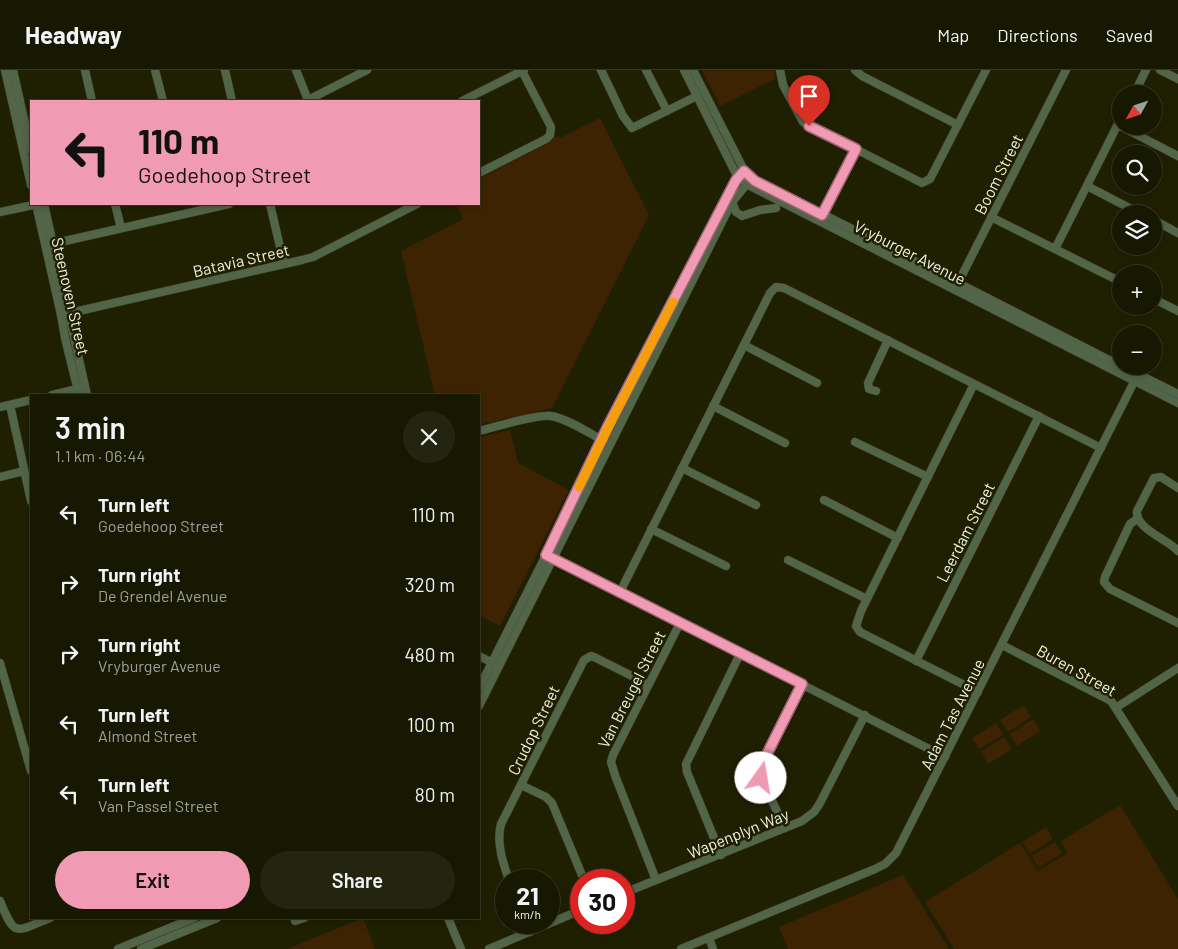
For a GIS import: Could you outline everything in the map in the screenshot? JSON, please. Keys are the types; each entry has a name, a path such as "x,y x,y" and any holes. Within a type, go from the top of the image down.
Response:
{"street":[{"path":"5,70 30,181"},
{"path":"13,70 30,146"},
{"path":"85,70 92,100"},
{"path":"156,70 163,100"},
{"path":"225,70 232,100"},
{"path":"296,70 307,100"},
{"path":"309,100 366,70"},
{"path":"464,100 523,70 551,127 550,135 546,139 480,172"},
{"path":"601,70 623,116 631,127 638,126 697,96"},
{"path":"646,70 667,111"},
{"name":"Vryburger Avenue","path":"684,70 741,174 749,181 1136,378 1178,403"},
{"name":"Vryburger Avenue","path":"693,70 741,174"},
{"path":"780,70 780,78 783,85 803,122 918,182 925,182 930,179 986,70"},
{"path":"855,70 862,76 958,125"},
{"name":"Boom Street","path":"956,287 1066,70"},
{"path":"1138,85 1146,70"},
{"path":"1160,70 1178,79"},
{"path":"1055,249 1112,135"},
{"path":"1142,135 1178,156"},
{"path":"821,218 856,149"},
{"path":"550,556 601,440 725,199 741,174"},
{"path":"480,703 495,664 610,444 732,202 749,181"},
{"path":"1087,186 1124,205"},
{"path":"732,202 736,212 742,216 760,210 776,208"},
{"path":"0,212 32,205"},
{"name":"Steenoven Street","path":"36,205 49,244 83,392"},
{"name":"Steenoven Street","path":"44,205 49,244"},
{"path":"115,205 121,228"},
{"path":"49,244 225,205"},
{"path":"270,205 284,264"},
{"name":"Batavia Street","path":"65,314 313,257 415,205"},
{"path":"992,217 1112,278"},
{"path":"1162,224 1178,233"},
{"name":"Vryburger Avenue","path":"956,287 1112,361"},
{"path":"620,592 774,288 784,288 1101,448"},
{"path":"1162,303 1178,311"},
{"path":"876,392 870,388 868,383 888,340"},
{"path":"744,346 817,383"},
{"name":"Vryburger Avenue","path":"1132,375 1178,394"},
{"name":"Adam Tas Avenue","path":"681,949 885,864 899,849 1136,378"},
{"path":"974,384 856,620 857,630 978,692"},
{"path":"62,394 83,392"},
{"path":"0,407 30,400"},
{"path":"10,405 30,497"},
{"path":"713,406 785,444"},
{"path":"480,431 550,416 561,419 610,444"},
{"name":"Leerdam Street","path":"916,661 1039,416"},
{"path":"855,442 928,477"},
{"path":"682,468 756,505"},
{"path":"0,477 24,471"},
{"path":"1178,488 1162,477 1154,478 1137,512 1137,519 1142,525 1178,551"},
{"path":"824,500 898,538"},
{"path":"1137,519 1130,524 1105,577 1106,585 1110,589 1178,623"},
{"path":"651,529 726,566"},
{"path":"550,556 945,757"},
{"path":"788,560 867,599"},
{"name":"Van Breugel Street","path":"656,880 611,762 612,755 680,623"},
{"name":"Buren Street","path":"1002,645 1109,699 1117,708 1178,806"},
{"path":"721,855 687,772 686,764 740,654"},
{"path":"480,656 495,664"},
{"name":"Crudop Street","path":"505,869 501,855 499,829 502,820 584,660 591,656 648,684"},
{"path":"480,686 495,664"},
{"path":"1,668 28,745 30,762"},
{"path":"1117,708 1177,671"},
{"path":"785,828 761,778 760,769 802,684"},
{"name":"Wapenplyn Way","path":"635,889 802,821 814,812 865,715"},
{"path":"521,785 546,797 552,803 579,869"},
{"path":"0,901 9,923 16,928 23,928 47,919"},
{"path":"118,949 192,919"},
{"path":"141,949 215,919"},
{"path":"295,921 301,919"},
{"path":"448,919 461,949"},
{"path":"489,949 525,934"},
{"path":"709,938 713,949"}],"shaded area":[{"path":"702,70 775,70 775,79 720,106"},
{"path":"600,118 649,215 552,408 480,425 480,394 435,394 401,251 463,219 456,205 480,205 480,178 549,143 554,137 562,137"},
{"path":"510,430 518,463 569,490 500,626 480,616 480,437"},
{"path":"1024,705 1031,717 1008,732 1000,720"},
{"path":"1033,719 1040,731 1017,746 1009,734"},
{"path":"996,723 1003,735 979,749 972,738"},
{"path":"1004,737 1012,749 988,764 981,752"},
{"path":"1120,805 1178,899 1178,949 954,949 925,902 1020,843 1038,871 1068,853 1061,841"},
{"path":"1046,827 1053,839 1030,854 1022,842"},
{"path":"1055,842 1062,853 1039,868 1031,856"},
{"path":"903,875 949,949 788,949 779,927"},
{"path":"363,919 375,949 287,949"}],"slow traffic":[{"path":"579,487 601,440 673,302"}],"route":[{"path":"761,778 760,769 762,764 802,684 546,555 608,426 736,180 744,171 755,181 822,215 856,149 809,126"}]}
